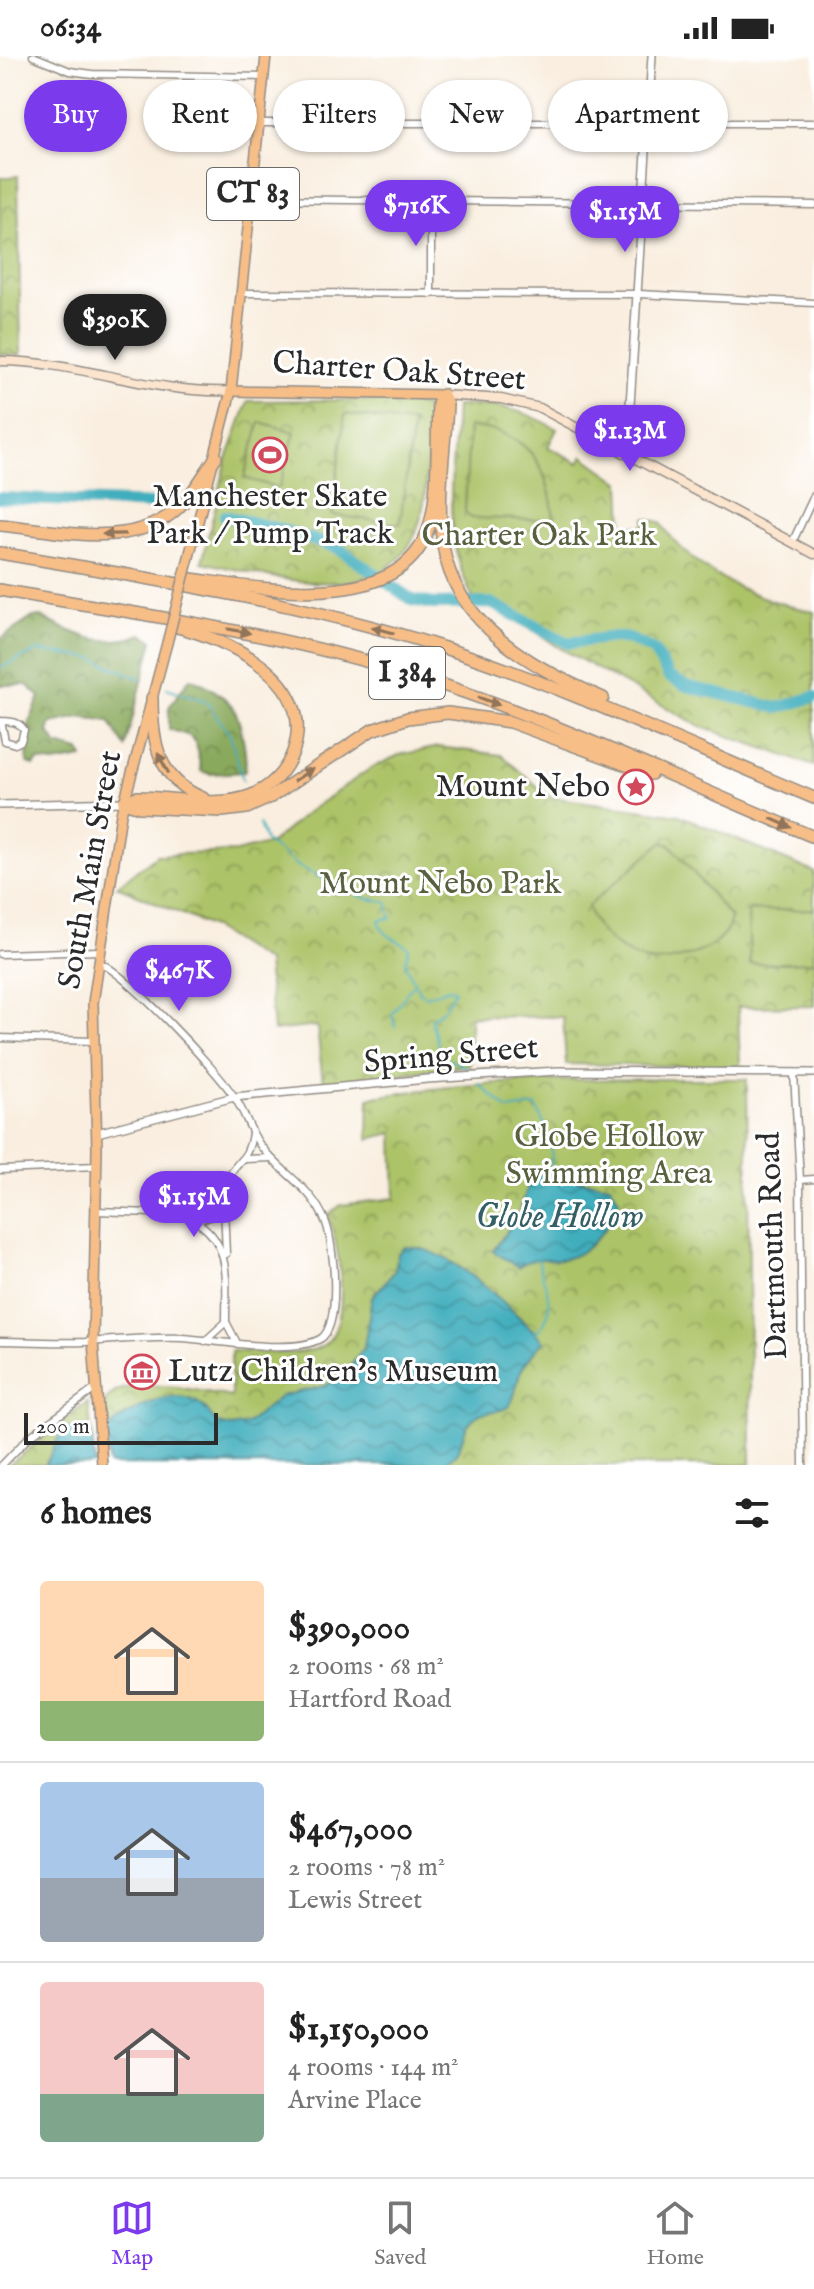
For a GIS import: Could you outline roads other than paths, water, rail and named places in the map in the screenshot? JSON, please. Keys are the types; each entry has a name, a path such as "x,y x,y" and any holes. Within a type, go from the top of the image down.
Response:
{"highway":[{"path":"107,571 306,590 345,590 393,572 416,552 428,530 438,404 443,395"},
{"path":"443,395 447,405 442,533 446,560 458,589 473,611 510,647 537,665 659,723 692,745"},
{"path":"0,525 109,535 138,531 158,523 179,508 216,457"},
{"name":"I 384","path":"0,553 298,608 415,639 546,683 814,798"},
{"name":"I 384","path":"0,590 280,640 416,676 544,721 814,837"},
{"path":"107,608 189,630 230,645 269,672 289,697 297,732 285,768 258,792 239,799 216,801 137,797 124,802"},
{"path":"152,698 154,740 163,765 184,788 216,801"},
{"path":"124,802 140,807 247,808 271,797 372,730 408,718 448,713 510,722 660,778 693,785"}],"main road":[{"name":"CT 83","path":"231,391 266,56"},
{"path":"0,361 56,366 156,388 231,391"},
{"name":"Charter Oak Street","path":"231,391 443,395 530,404 814,554"},
{"name":"South Main Street","path":"102,1465 93,1341 97,1133 92,1041 98,956 124,802 231,391"}],"street":[{"path":"33,56 92,74 265,77"},
{"path":"651,80 652,56"},
{"path":"260,123 548,124"},
{"path":"728,124 814,123"},
{"path":"627,453 646,152"},
{"path":"253,199 814,205"},
{"path":"431,202 431,294"},
{"path":"242,293 639,294 814,303"},
{"path":"792,543 814,496"},
{"path":"1,721 19,724 24,730 21,741 15,744 5,741 1,721"},
{"path":"0,805 124,802"},
{"path":"0,954 98,956 177,1032 234,1097 252,1133 271,1158 302,1183 326,1224 332,1262 333,1313 330,1329 322,1339 307,1343 0,1341"},
{"path":"0,1038 92,1041"},
{"name":"Spring Street","path":"97,1133 234,1097 516,1072 814,1073"},
{"name":"Dartmouth Road","path":"794,1073 794,1129 800,1180 803,1465"},
{"path":"237,1344 226,1322 224,1204 228,1179 245,1159 252,1133"},
{"path":"245,1159 271,1158"},
{"path":"0,1170 97,1166"},
{"path":"800,1180 814,1179"},
{"path":"96,1211 143,1215 171,1212 194,1219 211,1217 224,1204"},
{"path":"194,1219 215,1239 226,1258"},
{"path":"205,1341 226,1322"},
{"path":"2,1465 29,1437 85,1393 95,1389"},
{"path":"803,1441 814,1441"}],"water":[{"name":"Globe Hollow","path":"532,1173 610,1185 619,1200 604,1229 580,1253 560,1259 533,1260 518,1267 493,1251 520,1212"},
{"path":"405,1247 441,1256 460,1268 498,1297 544,1341 521,1371 509,1406 474,1418 468,1424 458,1450 447,1461 437,1465 109,1465 106,1430 151,1402 164,1398 189,1399 203,1407 218,1424 231,1427 247,1424 281,1396 325,1386 346,1372 364,1347 372,1297 395,1271 398,1253"},
{"path":"79,1427 92,1432 95,1465 45,1465 61,1435"}],"waterway":[{"path":"0,498 156,504"},
{"path":"225,516 338,548 412,600 433,604 491,603 568,643 615,637 630,639 654,651 669,677 686,686 778,708 814,697"},
{"path":"0,668 37,651 92,658 141,679"},
{"path":"167,688 206,701 230,735 243,780"},
{"path":"259,824 265,841 298,866 364,898 387,902 391,918 379,920 381,926 387,934 409,948 405,963 419,992 426,996 449,988 455,990 444,1009 431,1019 441,1056 464,1066 468,1071"},
{"path":"395,1027 392,1014 413,984"},
{"path":"479,1084 508,1110 536,1106 552,1142 551,1176"},
{"path":"536,1332 548,1315 549,1306 537,1257"}],"place":[{"name":"Manchester Skate Park / Pump Track","path":"270,455"},
{"name":"Mount Nebo","path":"636,787"},
{"name":"Lutz Children's Museum","path":"142,1372"}],"park label":[{"name":"Charter Oak Park","path":"539,536"},
{"name":"Mount Nebo Park","path":"440,884"},
{"name":"Globe Hollow Swimming Area","path":"609,1156"}]}
